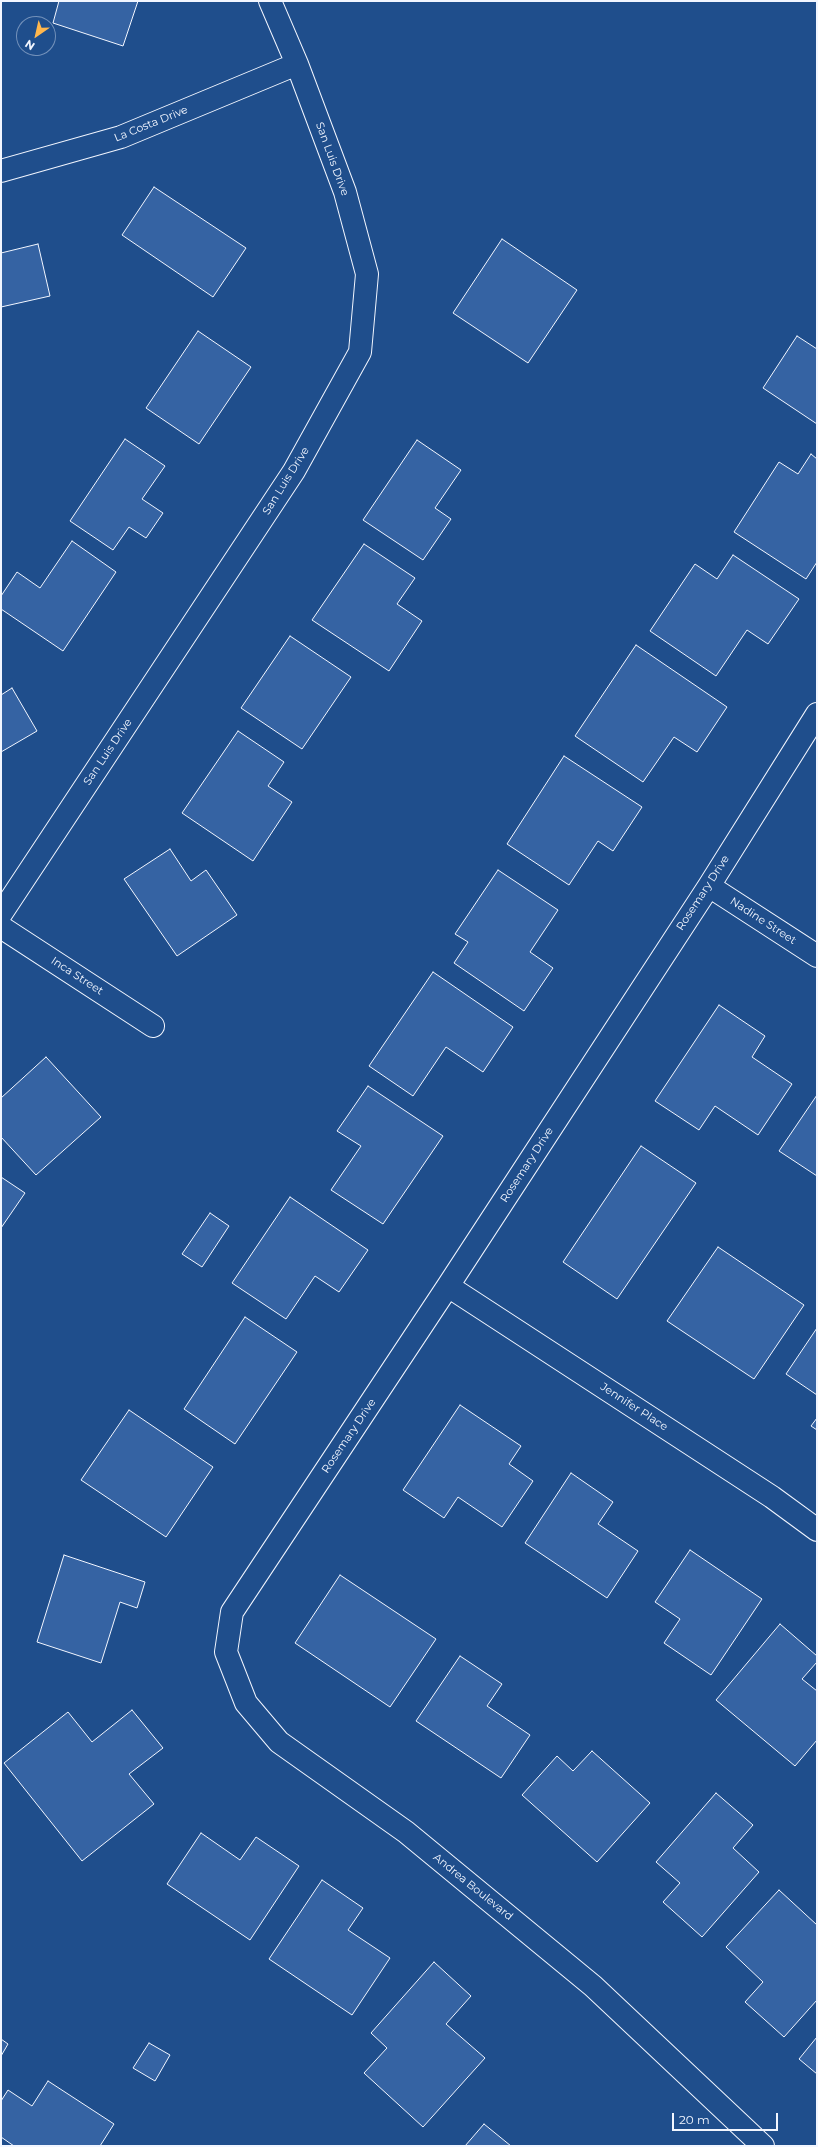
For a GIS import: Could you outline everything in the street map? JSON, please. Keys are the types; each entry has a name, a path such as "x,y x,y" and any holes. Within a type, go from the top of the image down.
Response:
{"street":[{"name":"San Luis Drive","path":"1,914 294,471 360,352 367,274 345,192 297,64 270,1"},
{"name":"La Costa Drive","path":"1,171 121,137 297,64"},
{"name":"Rosemary Drive","path":"232,1612 448,1286 708,886 817,714"},
{"name":"Nadine Street","path":"708,886 817,956"},
{"name":"Inca Street","path":"1,927 153,1026"},
{"name":"Jennifer Place","path":"448,1286 772,1497 817,1530"},
{"name":"Andrea Boulevard","path":"232,1612 226,1652 246,1703 279,1742 406,1832 593,1986 763,2146"}],"building":[{"path":"59,1 138,1 123,46 56,24 55,16"},
{"path":"154,187 246,248 213,297 122,235"},
{"path":"502,239 577,290 528,363 453,313"},
{"path":"38,244 50,296 1,307 1,253"},
{"path":"198,331 251,367 199,444 146,408"},
{"path":"797,336 817,349 817,424 763,388"},
{"path":"125,439 165,466 142,499 163,513 146,538 129,527 113,550 70,521"},
{"path":"417,440 461,470 435,508 451,519 423,560 363,520"},
{"path":"811,454 817,459 817,562 806,579 734,532 779,462 798,474"},
{"path":"72,541 116,572 63,651 1,609 1,596 17,572 40,588"},
{"path":"364,544 415,578 397,604 422,621 389,671 312,620"},
{"path":"733,555 799,599 768,644 747,630 716,676 650,631 695,564 717,579"},
{"path":"290,636 351,677 302,749 241,708"},
{"path":"636,645 727,707 697,752 674,737 643,782 575,736"},
{"path":"12,688 37,731 1,752 1,695"},
{"path":"238,731 284,762 268,786 292,802 253,861 182,813"},
{"path":"564,756 642,807 613,851 598,841 569,885 507,844"},
{"path":"170,849 191,881 206,870 237,915 177,956 124,879"},
{"path":"498,870 558,910 530,952 553,968 524,1011 454,963 468,942 455,934"},
{"path":"433,972 513,1027 483,1072 446,1047 413,1096 369,1066"},
{"path":"719,1005 765,1036 752,1057 792,1084 758,1135 715,1106 699,1130 655,1101"},
{"path":"46,1057 101,1117 36,1175 1,1137 1,1098"},
{"path":"368,1086 443,1136 383,1224 331,1190 361,1146 337,1131"},
{"path":"817,1095 817,1176 779,1151"},
{"path":"641,1146 696,1183 617,1299 563,1262"},
{"path":"1,1177 25,1193 1,1228"},
{"path":"290,1197 368,1250 339,1292 315,1276 286,1319 232,1283"},
{"path":"210,1213 229,1226 202,1267 182,1254"},
{"path":"718,1247 804,1305 754,1379 667,1321"},
{"path":"245,1317 297,1352 235,1444 184,1409"},
{"path":"817,1328 817,1395 786,1374"},
{"path":"460,1405 521,1446 509,1464 533,1481 502,1527 458,1497 444,1518 403,1490"},
{"path":"129,1410 213,1467 166,1537 81,1480"},
{"path":"817,1418 817,1430 811,1426"},
{"path":"571,1473 613,1502 598,1524 638,1551 607,1598 525,1543"},
{"path":"690,1550 762,1599 711,1675 664,1643 680,1619 655,1602"},
{"path":"64,1555 145,1582 137,1608 120,1602 101,1663 37,1642"},
{"path":"340,1575 436,1639 390,1707 295,1643"},
{"path":"780,1624 817,1656 817,1662 802,1679 817,1691 817,1740 795,1766 716,1700"},
{"path":"460,1656 502,1684 487,1706 530,1735 501,1778 416,1721"},
{"path":"132,1710 163,1748 129,1774 154,1804 82,1861 4,1763 68,1712 92,1742"},
{"path":"592,1751 650,1803 597,1862 522,1795 557,1756 573,1771"},
{"path":"716,1793 753,1825 733,1848 759,1872 702,1937 663,1902 680,1883 656,1862"},
{"path":"201,1833 240,1860 256,1837 299,1866 250,1940 167,1884"},
{"path":"322,1880 363,1908 348,1930 390,1958 352,2015 269,1959"},
{"path":"779,1890 817,1925 817,2000 784,2037 745,2002 763,1982 726,1947"},
{"path":"434,1962 471,1996 446,2024 485,2058 423,2127 364,2073 387,2048 371,2033"},
{"path":"817,2037 817,2074 799,2059"},
{"path":"1,2039 8,2044 1,2056"},
{"path":"149,2043 170,2055 155,2081 133,2068"},
{"path":"48,2081 114,2124 100,2146 14,2146 1,2137 1,2101 8,2090 32,2106"},
{"path":"484,2124 511,2146 465,2146"}]}
